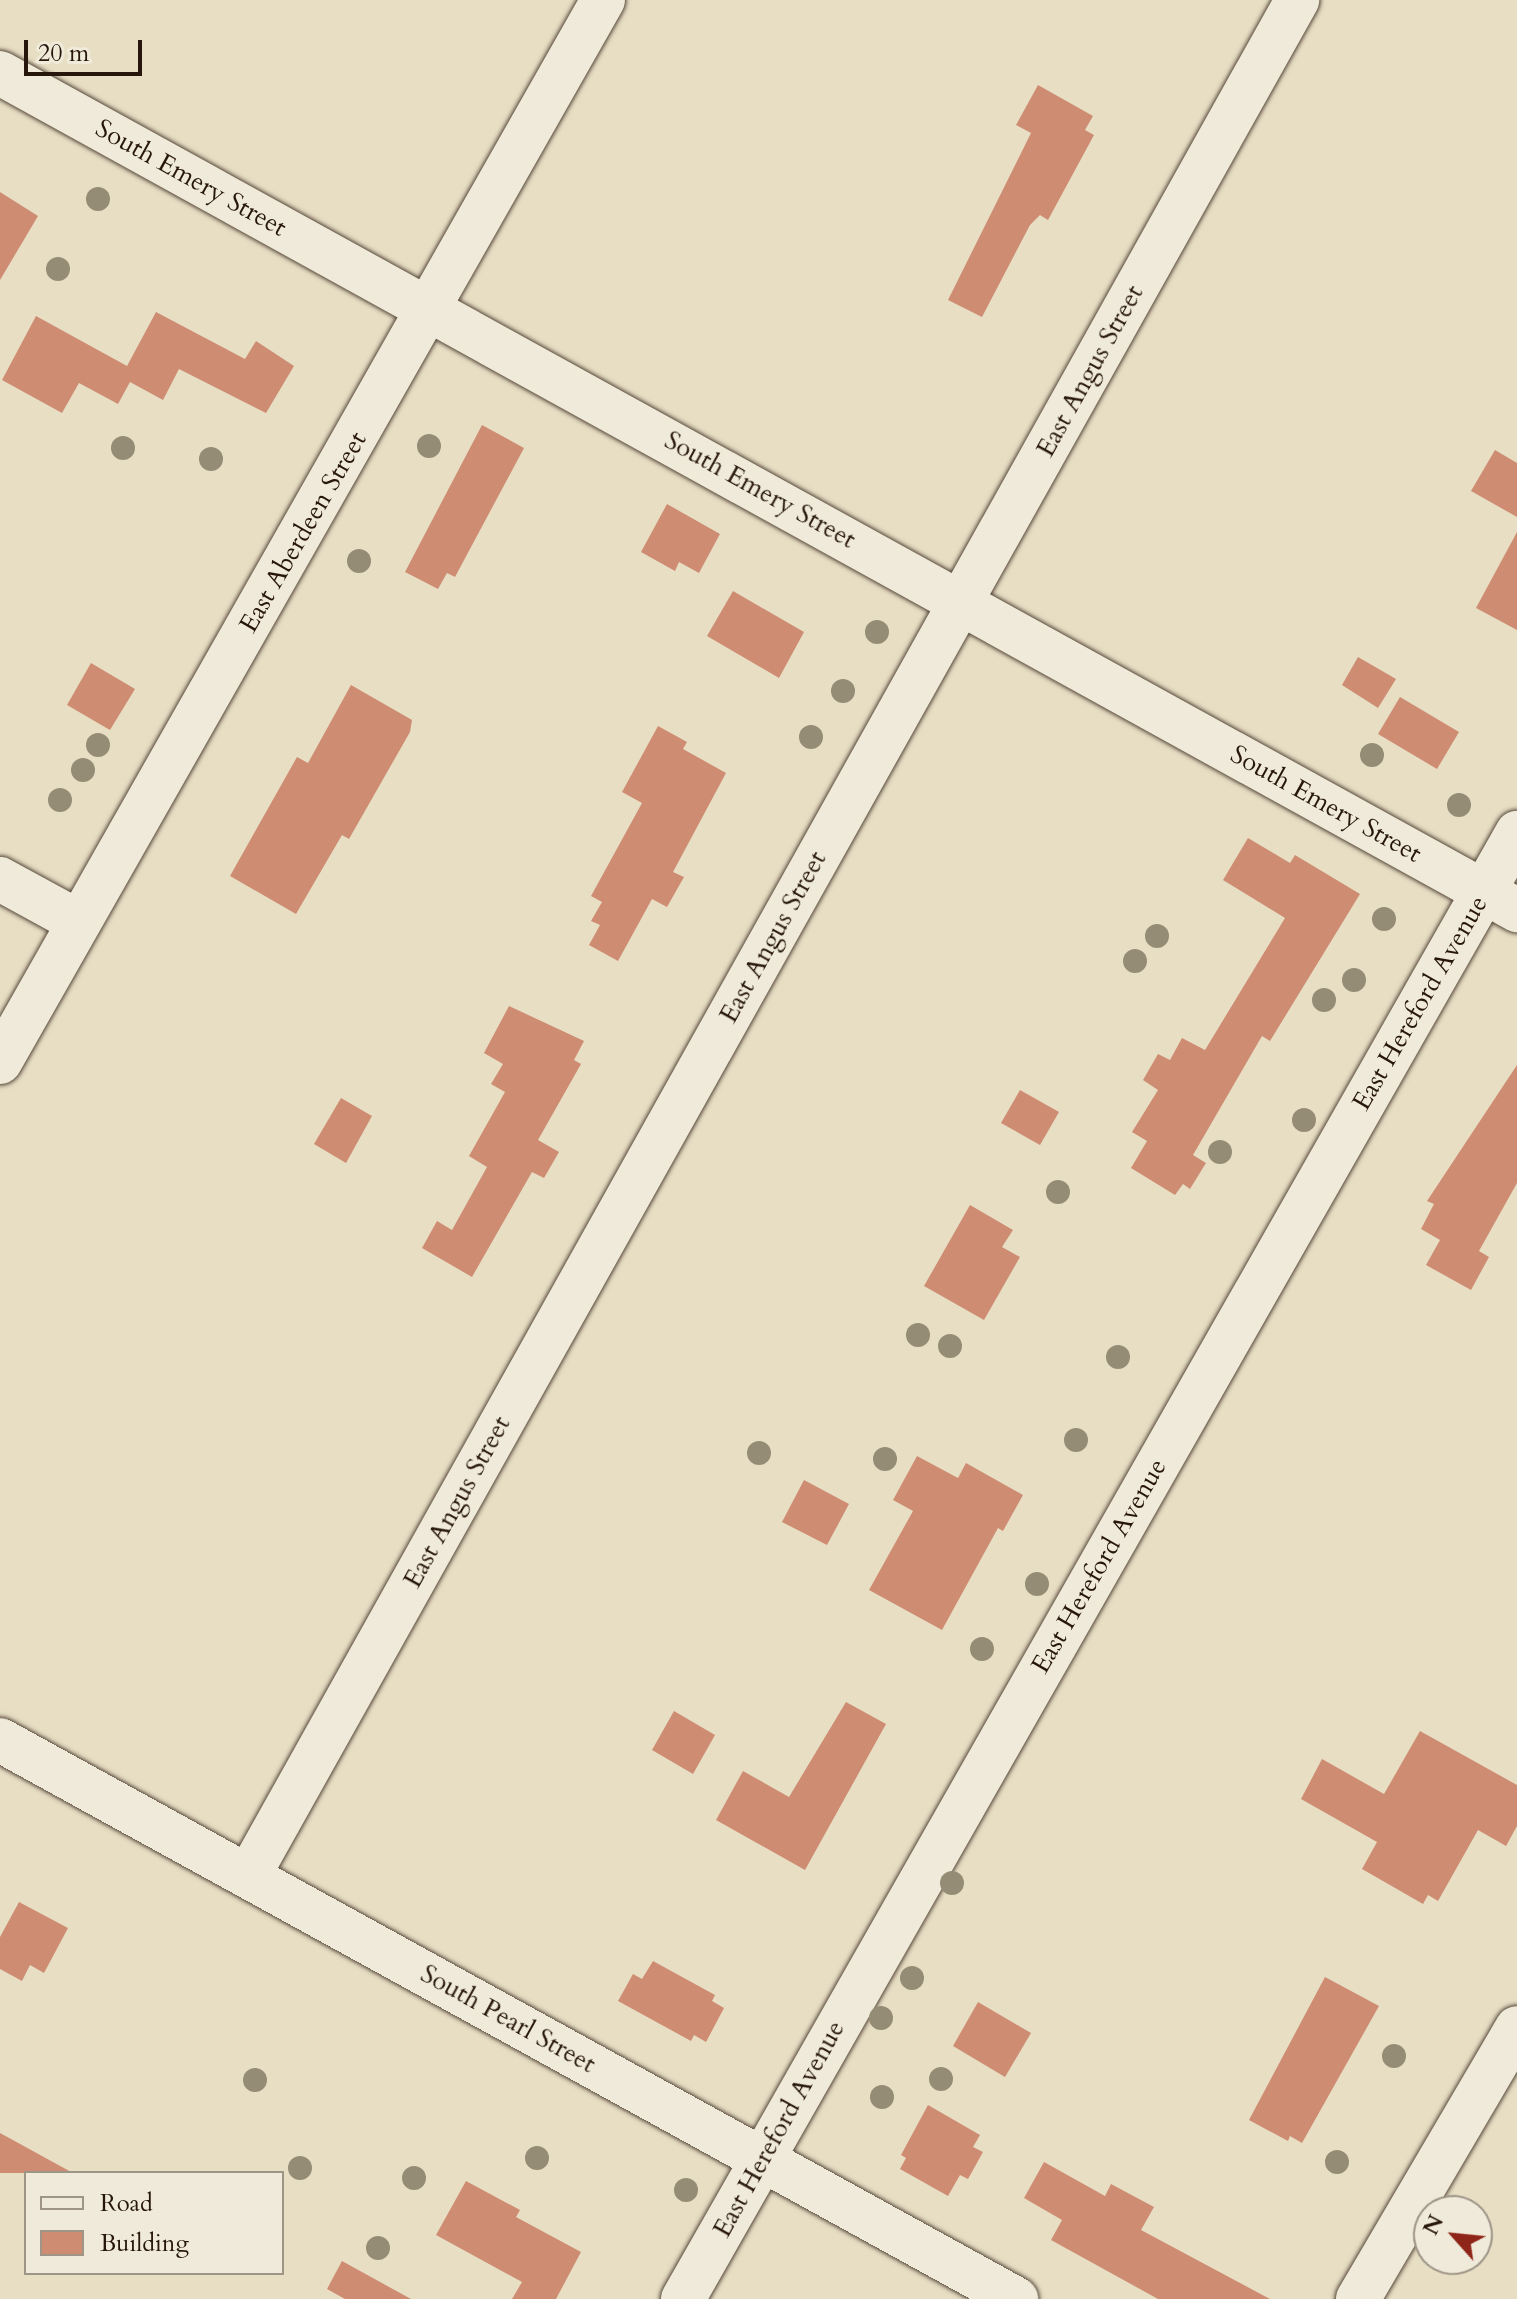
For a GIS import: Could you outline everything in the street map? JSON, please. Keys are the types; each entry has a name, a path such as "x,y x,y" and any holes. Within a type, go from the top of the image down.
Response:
{"street":[{"name":"East Aberdeen Street","path":"0,1062 432,309 603,0"},
{"name":"East Angus Street","path":"250,1873 1297,0"},
{"name":"South Emery Street","path":"0,73 1500,901"},
{"name":"East Hereford Avenue","path":"683,2299 761,2160 1500,901 1517,833"},
{"path":"0,879 79,922"},
{"name":"South Pearl Street","path":"0,1740 250,1873 761,2160 1016,2299"},
{"path":"1358,2299 1517,2028"}],"building":[{"path":"1038,85 1093,116 1085,130 1094,135 1048,220 1040,215 1030,225 982,317 948,300 1031,133 1016,125"},
{"path":"0,192 38,216 0,280"},
{"path":"156,312 245,359 256,341 294,366 266,413 179,369 163,400 130,382 118,404 79,383 62,413 2,380 36,316 127,366"},
{"path":"482,425 524,448 455,577 447,573 438,589 405,572"},
{"path":"1495,450 1517,463 1517,517 1471,491"},
{"path":"667,504 720,534 699,573 679,562 675,571 641,552"},
{"path":"1517,532 1517,630 1476,608"},
{"path":"733,591 804,632 779,678 707,636"},
{"path":"1358,657 1396,679 1378,708 1342,685"},
{"path":"91,663 135,689 110,730 67,705"},
{"path":"351,685 412,720 410,732 349,839 342,835 296,914 230,876 297,757 308,763"},
{"path":"1400,697 1459,732 1437,769 1378,734"},
{"path":"658,726 687,742 683,749 726,773 673,872 684,877 667,907 652,899 618,961 589,945 600,925 591,921 602,902 591,896 642,803 622,792"},
{"path":"1248,838 1290,863 1295,855 1360,894 1270,1041 1262,1036 1193,1155 1206,1163 1190,1189 1183,1184 1175,1195 1131,1168 1147,1141 1132,1132 1158,1090 1143,1080 1158,1054 1170,1060 1182,1038 1205,1050 1285,918 1223,880"},
{"path":"509,1006 584,1041 574,1060 581,1064 538,1140 559,1152 544,1178 532,1172 472,1277 422,1248 437,1221 452,1230 487,1167 469,1156 505,1092 491,1084 503,1064 484,1053"},
{"path":"1517,1065 1517,1183 1479,1251 1489,1257 1471,1290 1426,1265 1440,1240 1421,1229 1434,1204 1427,1201"},
{"path":"1020,1090 1059,1112 1040,1145 1001,1123"},
{"path":"341,1098 372,1116 346,1163 314,1144"},
{"path":"970,1205 1013,1230 1002,1247 1020,1257 984,1320 924,1286"},
{"path":"917,1456 958,1478 966,1463 1023,1495 1003,1531 998,1528 942,1630 869,1590 913,1511 893,1500"},
{"path":"804,1480 849,1504 827,1545 782,1522"},
{"path":"846,1702 886,1724 805,1870 716,1820 743,1771 789,1797"},
{"path":"674,1711 715,1735 693,1774 652,1750"},
{"path":"1420,1731 1517,1785 1517,1826 1506,1846 1478,1830 1438,1901 1428,1895 1423,1904 1362,1869 1377,1842 1301,1799 1322,1759 1384,1794"},
{"path":"19,1902 68,1928 44,1973 30,1965 22,1981 0,1969 0,1937"},
{"path":"653,1961 715,1995 712,2001 724,2008 706,2042 694,2035 691,2041 618,2001 633,1974 642,1979"},
{"path":"1325,1977 1379,2006 1302,2143 1290,2136 1288,2141 1249,2120"},
{"path":"978,2002 1031,2033 1005,2077 953,2046"},
{"path":"928,2105 980,2135 973,2147 983,2152 968,2179 960,2175 948,2196 900,2169 906,2158 901,2155"},
{"path":"0,2133 69,2171 24,2171 0,2173"},
{"path":"1044,2162 1105,2196 1111,2184 1154,2207 1141,2230 1270,2299 1158,2299 1051,2240 1062,2220 1024,2198"},
{"path":"466,2181 520,2210 516,2217 581,2252 556,2299 512,2299 522,2282 436,2235"},
{"path":"342,2261 411,2299 345,2299 327,2289"}]}
